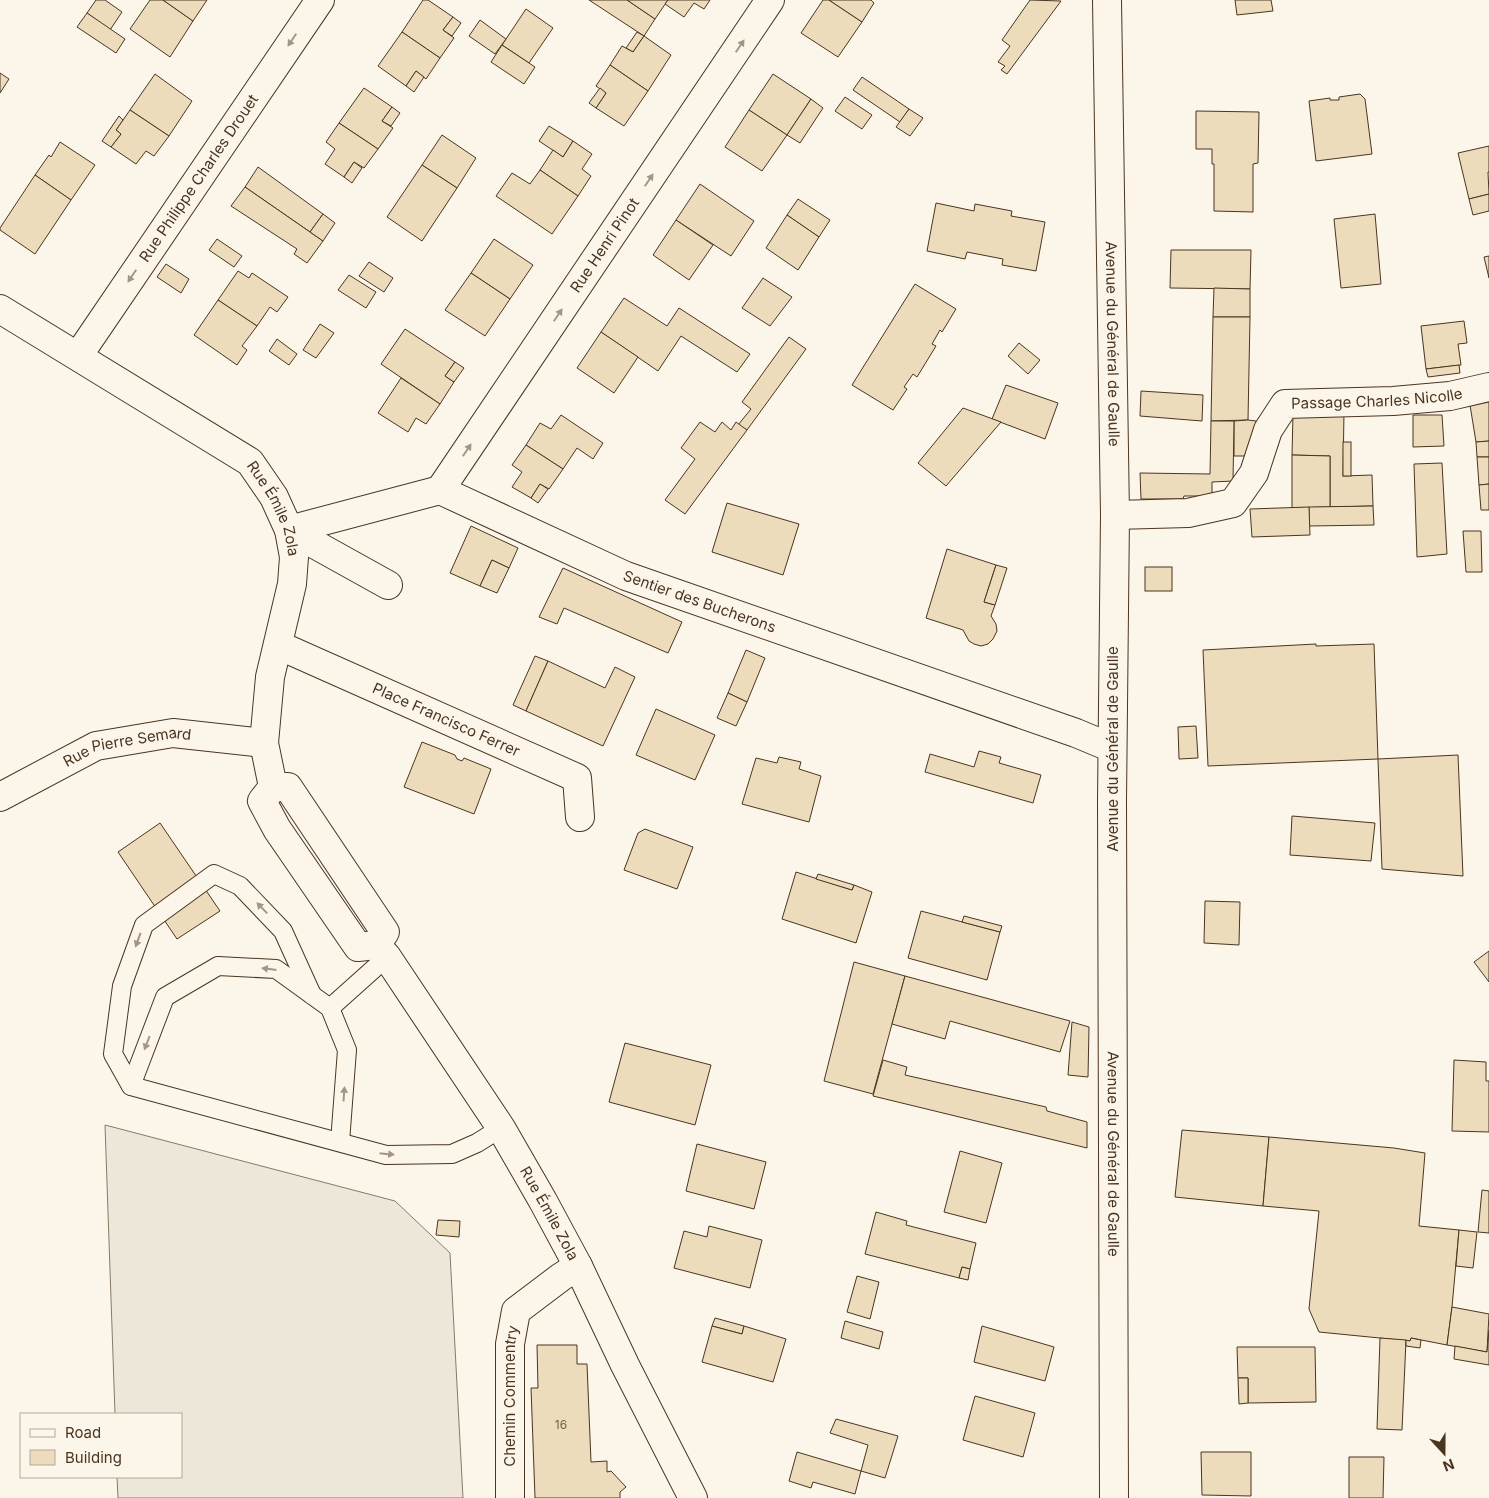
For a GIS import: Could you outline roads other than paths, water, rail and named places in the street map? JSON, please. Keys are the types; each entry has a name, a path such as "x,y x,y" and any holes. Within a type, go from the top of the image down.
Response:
{"street":[{"name":"Rue Philippe Charles Drouet","path":"78,356 320,0"},
{"name":"Rue Henri Pinot","path":"440,490 770,0"},
{"name":"Avenue du Général de Gaulle","path":"1107,0 1115,515 1112,748 1114,1498"},
{"name":"Rue Émile Zola","path":"0,309 250,462 274,497 289,530 294,557 292,584 270,677 264,743 273,787 288,787 385,932 382,951 501,1128 578,1266 625,1365 693,1498"},
{"name":"Passage Charles Nicolle","path":"1115,515 1188,513 1233,503 1254,473 1268,430 1285,404 1393,401 1450,396 1489,387"},
{"path":"289,530 440,490"},
{"name":"Sentier des Bucherons","path":"440,490 626,576 1076,733 1112,748"},
{"path":"289,530 388,585"},
{"name":"Place Francisco Ferrer","path":"278,645 577,778 580,817"},
{"name":"Rue Pierre Semard","path":"0,797 96,746 172,733 264,743"},
{"name":"Chemin Commentry","path":"510,1498 510,1344 516,1311 578,1266"}],"lane":[{"path":"312,994 284,931 240,886 214,874 144,925 122,986 113,1054 131,1086 386,1155 452,1154 477,1143 501,1128"},
{"path":"330,1008 382,951"},
{"path":"131,1086 165,997 218,966 276,969 330,1008 347,1050 340,1142"}]}
